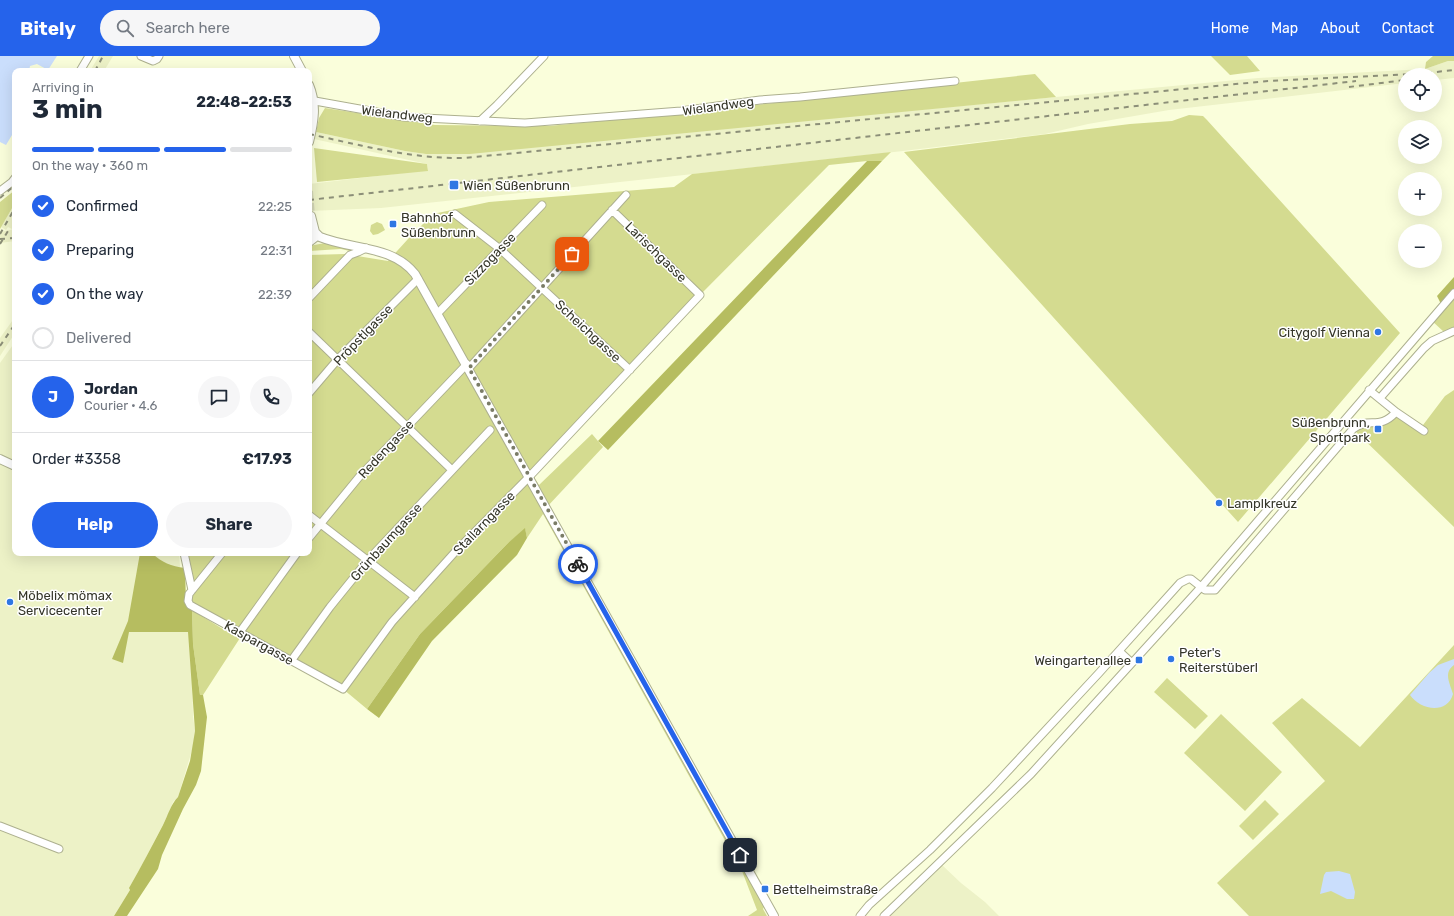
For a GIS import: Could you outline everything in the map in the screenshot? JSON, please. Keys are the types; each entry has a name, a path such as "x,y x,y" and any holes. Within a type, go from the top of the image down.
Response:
{"street":[{"path":"82,68 89,56"},
{"path":"141,56 153,61 159,56"},
{"path":"294,56 300,68"},
{"path":"480,121 544,56"},
{"name":"Wielandweg","path":"315,101 404,117 525,123 681,111 760,100 800,98 955,81"},
{"path":"312,93 315,101 312,129"},
{"path":"0,191 12,182"},
{"name":"Redengasse","path":"312,534 359,477 543,288 626,195"},
{"name":"Sizzogasse","path":"438,313 542,205"},
{"name":"Larischgasse","path":"612,210 700,295"},
{"name":"Scheichgasse","path":"455,214 500,249 630,370"},
{"path":"312,221 314,230 322,238 388,254 402,261 410,268 418,279 468,366 774,916"},
{"path":"312,240 318,235"},
{"path":"312,295 350,255 366,248"},
{"name":"Pröpstlgasse","path":"312,389 338,359 418,279"},
{"path":"884,916 1031,774 1201,587 1454,293"},
{"name":"Stallarngasse","path":"343,689 392,622 455,552 529,477 700,295"},
{"path":"1380,398 1424,348 1432,341 1454,331"},
{"path":"312,335 452,470"},
{"path":"1369,390 1396,412 1424,431"},
{"path":"860,916 869,905 930,850 992,788 1180,583 1191,579 1208,591 1215,590 1353,429 1359,424 1382,423 1388,420 1396,412"},
{"name":"Grünbaumgasse","path":"291,661 330,607 368,560 490,430"},
{"path":"0,459 12,465"},
{"path":"312,517 415,597"},
{"path":"1241,539 1251,548"},
{"name":"Kaspargasse","path":"185,556 192,590 188,597 190,605 343,689"},
{"path":"192,590 220,556"},
{"path":"240,632 295,556"},
{"path":"1119,651 1132,663"},
{"path":"0,826 60,849"}],"shaded area":[{"path":"99,56 113,56 106,68 92,68"},
{"path":"1448,61 1454,61 1454,78 1442,79 1442,68 1428,68"},
{"path":"1398,70 1398,84 1169,110 1088,124 1045,134 381,208 312,211 312,184 428,170 427,164 314,139 316,132 405,151 426,154 448,154 1258,78"},
{"path":"12,208 12,229 8,227 6,230 1,227"},
{"path":"12,230 12,241 0,243 0,232"},
{"path":"12,321 12,338 0,356 0,338"},
{"path":"12,346 12,556 179,556 185,631 191,632 193,716 195,731 193,747 178,797 173,802 169,813 129,888 130,890 114,916 0,916 0,363"},
{"path":"942,865 961,883 985,902 999,916 890,916"}],"green space":[{"path":"1211,56 1247,56 1260,71 1230,75"},
{"path":"1433,56 1454,56 1454,61 1448,61 1428,68 1425,68 1426,62"},
{"path":"1035,74 1056,97 470,154 426,154 405,151 316,132 319,118 325,108 435,125 549,126 684,113"},
{"name":"Citygolf Vienna","path":"1189,115 1203,116 1207,120 1400,333 1238,522 904,152 1130,124 1172,121"},
{"path":"314,148 427,164 428,171 317,182"},
{"path":"891,152 882,161 829,165 700,295 535,476 535,479 539,485 592,434 603,447 546,508 762,900 764,907 763,909 767,916 748,916 757,910 742,871 543,514 527,538 525,529 507,544 420,634 367,709 343,689 190,605 184,556 312,556 312,255 345,254 388,261 433,214 489,202 674,187 692,174"},
{"path":"867,161 882,161 608,450 598,441"},
{"path":"12,192 12,208 0,229 0,202"},
{"path":"377,222 382,224 385,230 373,235 370,231 371,225"},
{"path":"328,243 356,249 354,252 341,249 312,251 312,245"},
{"path":"1454,277 1454,290 1441,304 1437,296"},
{"path":"1454,293 1454,327 1444,332 1431,320"},
{"path":"1454,390 1454,527 1353,429 1378,424 1396,412 1420,429 1445,396"},
{"path":"525,528 527,538 517,555 432,641 379,718 367,709 420,634 507,544"},
{"path":"139,556 156,556 167,564 185,568 186,603 192,610 193,644 200,695 203,695 207,717 201,771 196,785 183,809 162,855 158,869 127,916 114,916 130,890 129,888 163,825 171,806 178,797 190,761 195,731 188,632 129,632 123,663 112,659 128,621"},
{"path":"192,610 234,636 240,638 203,695 200,695 193,644"},
{"path":"1454,645 1454,916 1249,916 1217,883 1325,781 1272,723 1302,698 1360,747"},
{"path":"1167,678 1208,716 1195,729 1154,692"},
{"path":"1221,714 1282,772 1245,811 1184,753"},
{"path":"1265,800 1279,814 1253,840 1239,826"}],"water":[{"path":"0,56 57,56 49,68 44,68 37,64 30,66 30,68 12,68 12,135 6,145 0,142"},
{"path":"1454,659 1454,665 1449,671 1448,675 1453,694 1450,701 1439,708 1433,708 1426,707 1414,700 1410,695 1429,673 1438,665"},
{"path":"1339,871 1350,874 1355,892 1354,899 1347,899 1331,891 1320,894 1326,872"}],"railway":[{"path":"97,68 103,56"},
{"path":"1442,71 1454,70"},
{"path":"312,135 405,154 444,158 464,158 1268,81 1398,75"},
{"path":"312,200 1356,81"},
{"path":"1349,87 1398,81"},
{"path":"0,198 12,188"},
{"path":"0,234 12,213"},
{"path":"0,244 8,231"},
{"path":"0,239 12,238"},
{"path":"0,346 12,328"}],"way so far":[{"path":"572,254 543,288 469,368 578,564"}],"place":[{"name":"Wien Süßenbrunn","path":"454,185"},
{"name":"Bahnhof Süßenbrunn","path":"393,224"},
{"name":"Citygolf Vienna","path":"1378,332"},
{"name":"Süßenbrunn, Sportpark","path":"1378,429"},
{"name":"Lamplkreuz","path":"1219,503"},
{"name":"Möbelix mömax Servicecenter","path":"10,602"},
{"name":"Peter's Reiterstüberl","path":"1171,659"},
{"name":"Weingartenallee","path":"1139,660"},
{"name":"Bettelheimstraße","path":"765,889"}],"route":[{"path":"578,564 740,855"}]}
